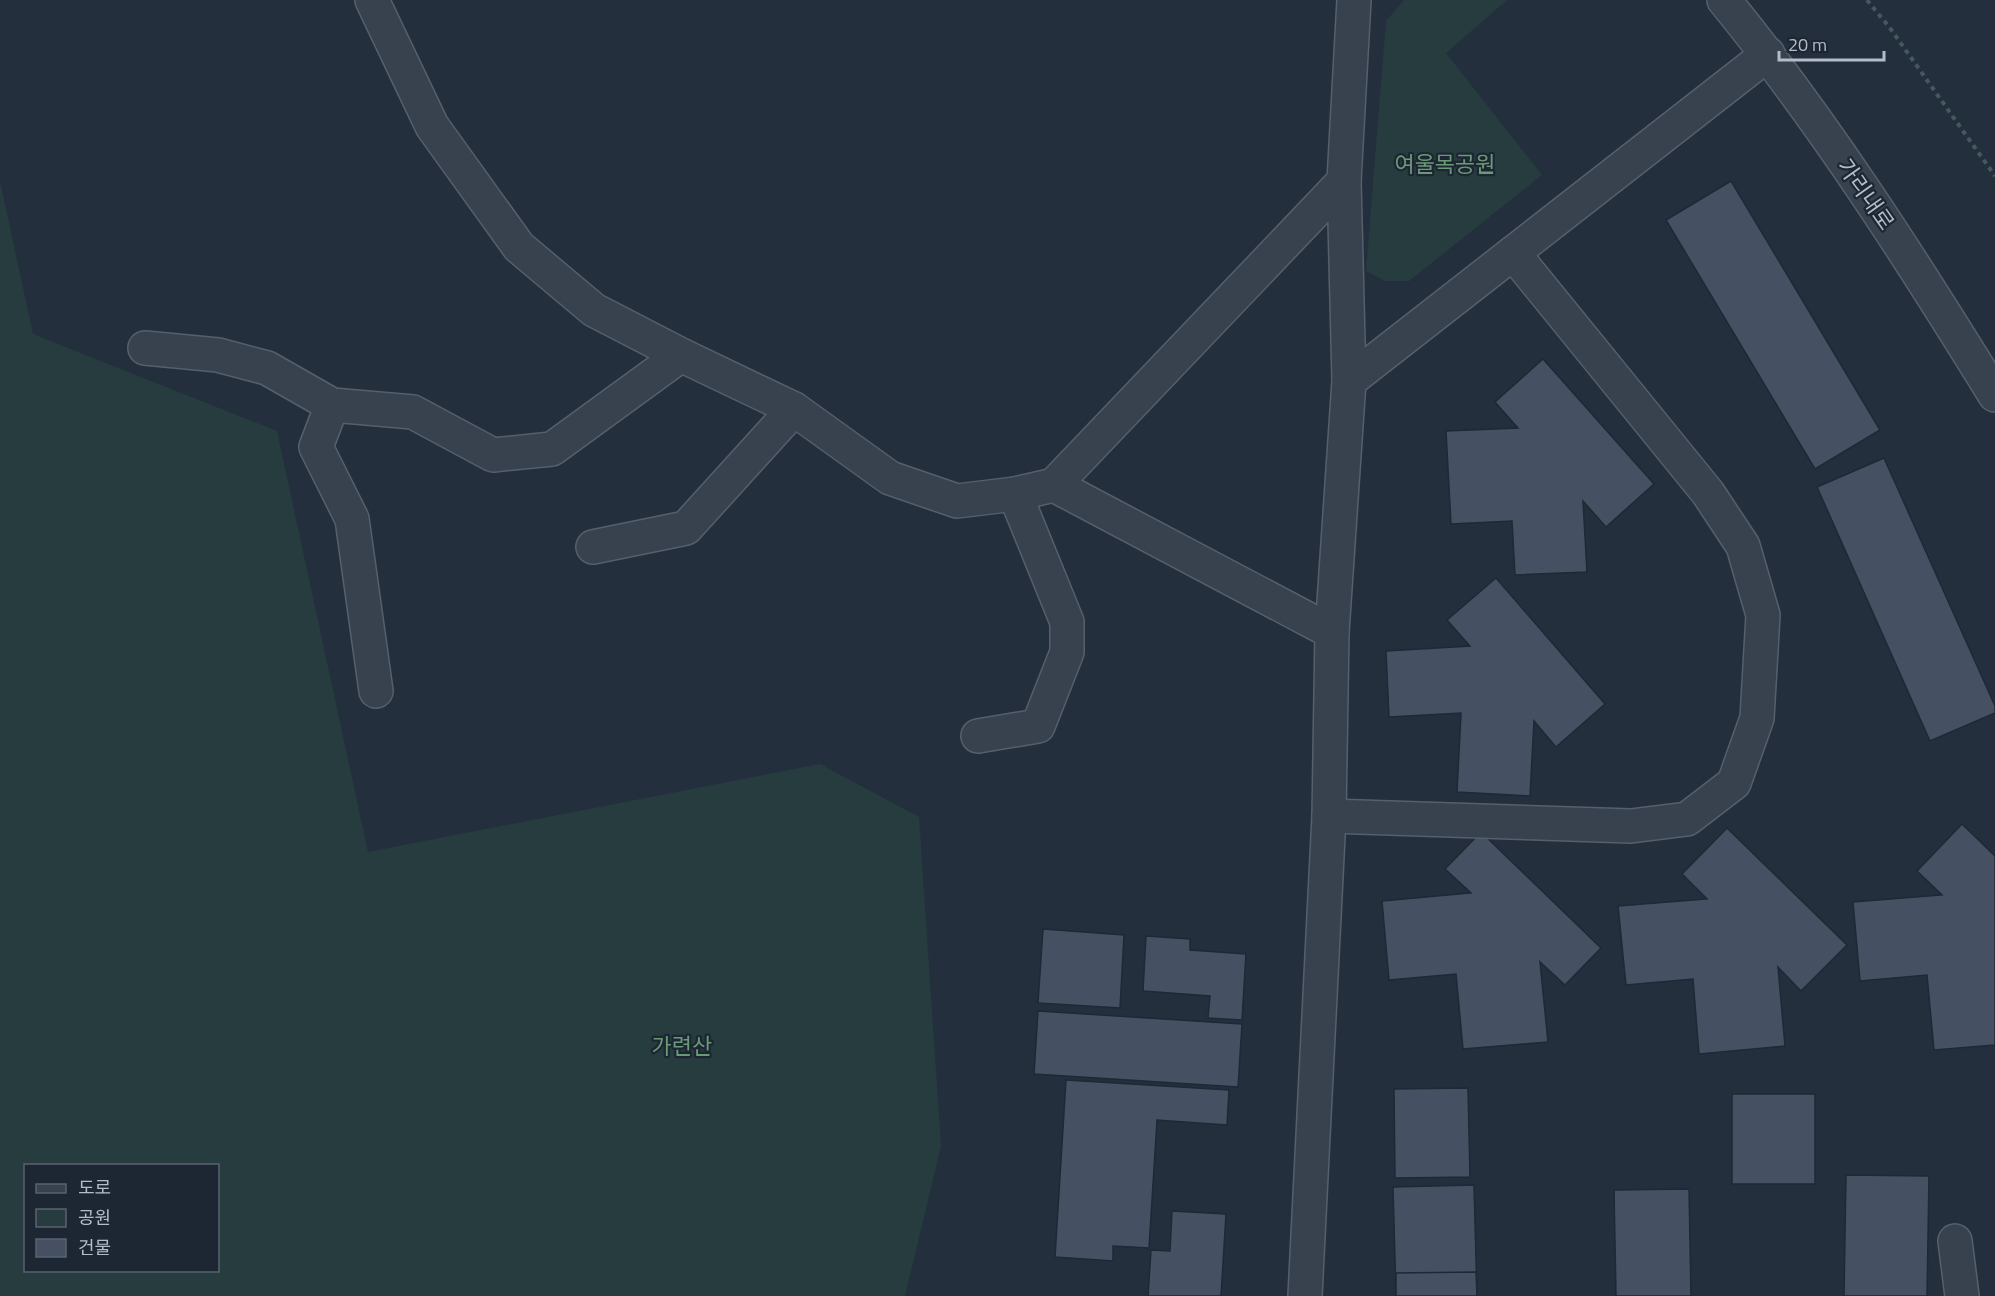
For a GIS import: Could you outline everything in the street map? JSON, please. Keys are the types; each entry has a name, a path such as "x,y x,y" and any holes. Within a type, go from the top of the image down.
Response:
{"street":[{"path":"372,0 432,126 519,247 594,310 794,409 890,478 957,501 1015,494 1054,485 1344,181"},
{"path":"1305,1296 1329,816 1332,632 1349,381 1344,181 1354,0"},
{"name":"가리내로","path":"1724,0 1768,54 1904,248 1995,395"},
{"path":"1349,381 1768,54"},
{"path":"1329,816 1631,826 1687,819 1734,783 1757,718 1763,615 1743,546 1708,493 1513,253"},
{"path":"145,348 218,355 267,368 332,405 413,412 493,455 552,449 681,355"},
{"path":"332,405 316,447 352,519 376,691"},
{"path":"593,546 686,528 794,409"},
{"path":"1054,485 1332,632"},
{"path":"978,736 1038,726 1067,652 1067,622 1015,494"},
{"path":"1955,1241 1962,1296"}],"path":[{"path":"1867,0 1890,28 1995,176"}],"green space":[{"name":"여울목공원","path":"1404,0 1507,0 1446,53 1542,175 1409,281 1385,281 1366,271 1386,21"},
{"name":"가련산","path":"0,181 33,334 277,431 368,852 820,764 919,817 941,1146 905,1296 0,1296"}],"building":[{"path":"1731,181 1880,430 1815,469 1666,220"},
{"path":"1543,359 1654,484 1606,527 1583,501 1587,572 1515,575 1512,521 1451,524 1446,431 1518,428 1495,402"},
{"path":"1884,458 1995,706 1995,713 1930,741 1817,487"},
{"path":"1496,578 1605,704 1556,747 1534,721 1530,796 1457,792 1461,713 1389,717 1386,651 1470,646 1447,620"},
{"path":"1962,824 1995,856 1995,1045 1934,1050 1927,975 1860,981 1853,902 1942,895 1917,871"},
{"path":"1727,828 1847,945 1801,991 1778,967 1785,1046 1699,1054 1693,979 1626,985 1618,906 1707,899 1682,874"},
{"path":"1481,832 1601,948 1565,985 1540,962 1548,1042 1463,1049 1456,974 1389,980 1382,901 1471,893 1445,869"},
{"path":"1043,929 1124,935 1120,1008 1038,1003"},
{"path":"1146,936 1190,939 1190,950 1246,954 1242,1020 1208,1018 1210,996 1143,991"},
{"path":"1038,1011 1242,1024 1238,1087 1034,1074"},
{"path":"1066,1080 1229,1090 1227,1125 1157,1120 1149,1248 1113,1246 1113,1261 1055,1257"},
{"path":"1468,1088 1470,1177 1395,1178 1394,1089"},
{"path":"1732,1094 1815,1094 1815,1184 1732,1184"},
{"path":"1846,1175 1929,1176 1927,1296 1844,1296"},
{"path":"1474,1185 1477,1296 1396,1296 1393,1187"},
{"path":"1689,1189 1691,1296 1616,1296 1614,1190"},
{"path":"1172,1211 1226,1214 1221,1296 1148,1296 1151,1250 1170,1251"},
{"path":"1476,1272 1477,1296 1396,1296 1396,1273"}]}
